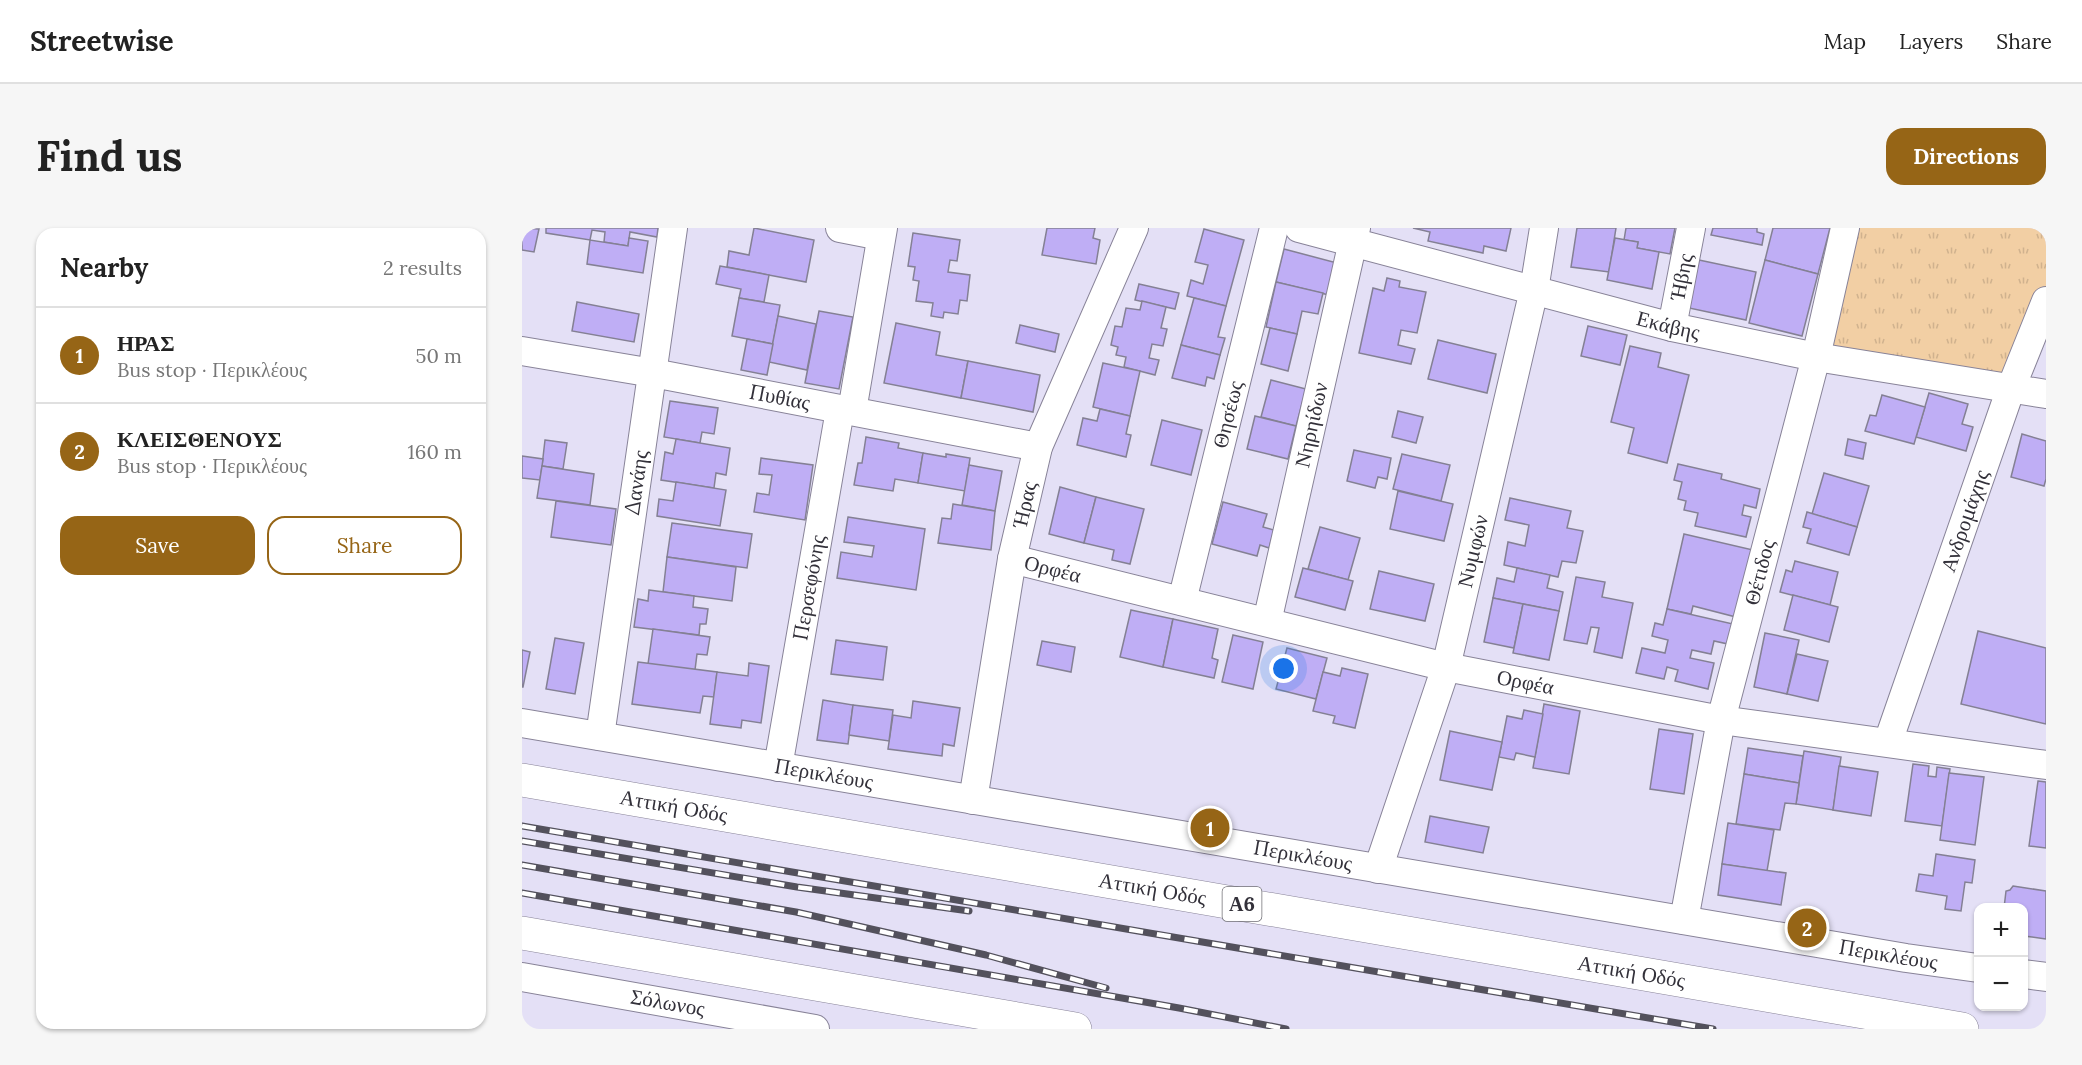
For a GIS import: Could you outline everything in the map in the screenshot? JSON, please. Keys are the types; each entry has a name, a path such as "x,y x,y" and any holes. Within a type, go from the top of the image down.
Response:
{"highway":[{"name":"Αττική Οδός","path":"522,780 1962,1029"},
{"path":"522,933 1075,1029"}],"street":[{"name":"Δανάης","path":"600,736 673,228"},
{"path":"840,228 882,232"},
{"name":"Ήρας","path":"973,800 1012,559 1038,447 1134,228"},
{"name":"Θησέως","path":"1182,601 1274,228"},
{"name":"Εκάβης","path":"1299,228 1355,236 1534,290 1672,327 1816,357 2046,394"},
{"name":"Νυμφών","path":"1378,869 1446,667 1534,290 1544,228"},
{"name":"Ήβης","path":"1672,327 1691,228"},
{"name":"Θέτιδος","path":"1684,920 1721,720 1816,357 1845,228"},
{"name":"Περσεφόνης","path":"778,767 882,232"},
{"name":"Νηρηίδων","path":"1267,622 1355,236"},
{"name":"Ανδρομάχης","path":"1888,742 2011,388 2046,301"},
{"name":"Πυθίας","path":"522,351 1038,447"},
{"name":"Ορφέα","path":"1012,559 1446,667 1721,720 2046,765"},
{"name":"Περικλέους","path":"522,723 1906,958 1974,967"},
{"path":"2028,975 2046,977"},
{"name":"Σόλωνος","path":"522,976 815,1029"}],"green space":[{"path":"1845,228 2046,228 2046,301 2011,388 1816,357"}],"building":[{"path":"522,228 539,229 534,252 522,250"},
{"path":"546,228 658,228 657,237 630,232 628,246 604,242 605,232 592,230 590,240 546,233"},
{"path":"754,228 814,240 806,282 727,267 729,251 749,255"},
{"path":"1047,228 1095,228 1093,238 1100,240 1096,264 1042,255"},
{"path":"1413,228 1511,228 1506,251 1484,246 1483,253 1428,241 1430,232"},
{"path":"1577,228 1616,228 1609,272 1571,267"},
{"path":"1626,228 1675,228 1670,254 1637,248 1638,242 1624,240"},
{"path":"1713,228 1757,228 1757,232 1764,234 1762,245 1711,235"},
{"path":"1773,228 1830,228 1818,274 1765,260"},
{"path":"1204,229 1244,240 1226,306 1187,296 1191,280 1203,284 1208,265 1195,262"},
{"path":"913,233 960,240 957,261 950,260 948,272 970,275 967,301 960,300 958,314 944,312 943,318 931,316 933,303 916,301 919,281 913,280 915,267 908,266"},
{"path":"629,238 648,241 643,273 587,264 590,240 628,246"},
{"path":"1615,238 1638,242 1637,248 1659,252 1652,289 1607,280"},
{"path":"1284,249 1337,263 1329,295 1276,282"},
{"path":"1699,260 1756,272 1746,320 1689,308"},
{"path":"1765,260 1818,274 1802,336 1749,323"},
{"path":"720,266 769,275 764,302 739,298 741,289 716,284"},
{"path":"1387,278 1400,281 1399,287 1426,292 1417,333 1401,330 1398,345 1415,349 1411,364 1359,353 1373,288 1384,291"},
{"path":"1276,282 1323,293 1318,314 1302,311 1297,334 1266,327"},
{"path":"1139,284 1179,293 1175,309 1135,300"},
{"path":"739,298 780,305 773,344 732,336"},
{"path":"1194,298 1226,306 1218,337 1225,338 1220,355 1181,345"},
{"path":"1142,301 1166,307 1161,328 1167,329 1163,346 1152,344 1149,358 1159,360 1155,375 1124,367 1126,357 1116,355 1118,347 1111,345 1115,326 1122,327 1126,308 1140,310"},
{"path":"577,302 639,314 634,342 572,331"},
{"path":"819,311 853,317 839,389 805,383"},
{"path":"778,316 816,324 807,370 769,362"},
{"path":"896,323 940,332 936,355 968,361 961,398 884,383"},
{"path":"1020,325 1059,334 1055,352 1016,343"},
{"path":"1588,326 1627,335 1620,365 1581,356"},
{"path":"1270,328 1297,334 1288,371 1261,364"},
{"path":"747,339 773,344 767,375 741,370"},
{"path":"1438,340 1496,354 1487,393 1428,379"},
{"path":"1181,345 1220,355 1214,379 1207,377 1205,386 1172,378"},
{"path":"1630,346 1661,353 1658,367 1689,375 1667,463 1628,453 1634,428 1611,422"},
{"path":"968,361 1040,375 1033,412 961,398"},
{"path":"1103,363 1140,371 1130,416 1093,407"},
{"path":"1271,380 1306,389 1296,426 1261,417"},
{"path":"1929,393 1968,404 1962,424 1973,427 1966,451 1916,437"},
{"path":"1882,395 1925,407 1914,444 1865,431 1870,415 1876,416"},
{"path":"670,401 718,408 714,434 702,432 700,443 664,437"},
{"path":"1100,409 1130,416 1126,434 1131,435 1126,457 1077,445 1083,418 1097,421"},
{"path":"1398,411 1423,417 1416,443 1392,437"},
{"path":"1255,416 1296,426 1288,459 1247,449"},
{"path":"1162,420 1202,430 1191,475 1151,465"},
{"path":"2022,434 2046,441 2044,486 2011,477"},
{"path":"866,437 899,443 898,448 923,453 918,483 895,479 893,491 854,485 858,463 862,463"},
{"path":"676,439 730,448 726,475 716,473 714,488 661,480 665,452 673,454"},
{"path":"1848,439 1866,443 1863,459 1845,455"},
{"path":"545,440 567,443 563,469 542,466"},
{"path":"1354,450 1391,458 1387,479 1378,477 1375,488 1347,481"},
{"path":"923,453 970,458 965,491 918,483"},
{"path":"1402,454 1450,465 1441,501 1393,489"},
{"path":"522,456 543,459 540,480 522,478"},
{"path":"761,458 813,465 805,520 754,512 757,493 769,495 772,475 759,474"},
{"path":"1678,464 1722,474 1721,479 1760,489 1756,508 1744,505 1742,515 1751,517 1746,537 1695,526 1698,513 1684,510 1686,501 1678,499 1682,482 1674,480"},
{"path":"969,465 1002,471 995,511 962,505"},
{"path":"542,466 594,474 590,505 537,498"},
{"path":"1824,473 1869,486 1857,527 1812,514"},
{"path":"676,482 726,490 720,526 657,516 659,499 673,501"},
{"path":"1060,487 1096,497 1084,543 1049,534"},
{"path":"1398,491 1453,504 1444,541 1390,529"},
{"path":"1096,497 1144,509 1130,564 1112,560 1114,550 1084,543"},
{"path":"1510,498 1571,511 1567,528 1583,531 1576,563 1562,561 1558,577 1504,565 1508,542 1525,546 1529,525 1505,520"},
{"path":"556,501 616,509 611,545 551,537"},
{"path":"1223,502 1267,514 1263,527 1274,530 1269,548 1260,545 1257,556 1212,544"},
{"path":"953,504 995,511 991,550 938,543 942,518 951,519"},
{"path":"1807,512 1857,527 1849,555 1807,543 1811,529 1803,527"},
{"path":"848,517 925,529 916,590 837,578 841,552 872,557 874,546 844,542"},
{"path":"672,523 752,534 747,568 667,557"},
{"path":"1320,527 1360,538 1348,580 1308,569"},
{"path":"1684,534 1753,550 1736,617 1693,606 1691,614 1667,609"},
{"path":"667,557 736,567 732,601 663,592"},
{"path":"1795,561 1838,572 1830,605 1780,592 1786,570 1792,572"},
{"path":"1303,568 1353,581 1345,610 1295,597"},
{"path":"1517,568 1550,575 1547,588 1563,592 1559,611 1493,598 1497,578 1514,582"},
{"path":"1379,571 1434,584 1425,621 1370,609"},
{"path":"1576,577 1605,582 1602,597 1633,603 1622,658 1594,652 1599,628 1591,627 1587,644 1564,640"},
{"path":"649,590 694,596 693,607 708,609 706,624 700,624 699,635 634,627 638,599 648,601"},
{"path":"1793,595 1838,607 1829,642 1784,630"},
{"path":"1493,598 1523,604 1514,648 1484,642"},
{"path":"1523,604 1559,611 1549,660 1513,653"},
{"path":"1667,609 1733,624 1728,644 1714,641 1711,654 1692,650 1690,658 1714,663 1708,689 1675,681 1678,670 1667,667 1664,679 1636,673 1642,648 1665,653 1668,640 1652,636 1655,623 1663,625"},
{"path":"1131,610 1173,619 1163,667 1120,657"},
{"path":"1173,619 1218,629 1212,658 1218,660 1214,678 1163,667"},
{"path":"653,629 710,637 707,655 697,654 695,670 648,664"},
{"path":"1978,631 2046,648 2046,724 1961,704"},
{"path":"1765,633 1799,640 1787,694 1754,687"},
{"path":"1233,635 1263,642 1253,689 1222,682"},
{"path":"555,638 584,643 575,694 546,689"},
{"path":"836,640 887,647 883,680 831,674"},
{"path":"1042,641 1075,647 1071,672 1037,665"},
{"path":"1287,648 1327,658 1316,699 1276,689"},
{"path":"522,650 530,652 523,687 522,687"},
{"path":"1797,654 1828,661 1818,701 1787,694"},
{"path":"638,662 717,672 714,697 703,696 700,713 632,704"},
{"path":"749,663 769,666 761,723 742,720 741,728 710,724 717,672 748,676"},
{"path":"1342,668 1368,674 1355,728 1333,723 1335,716 1313,711 1323,672 1340,676"},
{"path":"823,700 853,705 848,744 817,740"},
{"path":"913,701 960,708 954,746 943,744 942,756 888,749 893,715 911,718"},
{"path":"1544,704 1580,711 1569,774 1533,768"},
{"path":"853,705 893,710 889,741 849,735"},
{"path":"1524,710 1543,714 1535,757 1516,753 1514,760 1499,757 1507,716 1522,719"},
{"path":"1659,729 1693,734 1684,794 1650,789"},
{"path":"1450,731 1502,742 1492,790 1440,780"},
{"path":"1748,748 1803,756 1799,783 1744,774"},
{"path":"1804,751 1841,757 1833,810 1796,804"},
{"path":"1913,764 1929,766 1928,776 1936,777 1937,767 1950,769 1942,826 1905,821"},
{"path":"1839,766 1878,772 1871,816 1833,810"},
{"path":"1949,773 1984,777 1975,845 1940,840"},
{"path":"1744,774 1799,783 1796,804 1785,803 1780,830 1736,824"},
{"path":"2038,781 2046,782 2046,848 2029,846"},
{"path":"1430,816 1489,827 1483,853 1425,842"},
{"path":"1728,823 1774,830 1767,871 1722,864"},
{"path":"1936,854 1975,860 1972,883 1965,882 1961,911 1945,909 1947,896 1916,891 1919,874 1933,876"},
{"path":"1722,864 1786,873 1781,905 1718,895"},
{"path":"2013,886 2046,891 2046,939 2028,937 2028,903 2005,903 2006,891"}],"railway":[{"path":"522,826 1713,1029"},
{"path":"522,841 797,887 969,911"},
{"path":"522,865 796,912 986,955 1106,988"},
{"path":"522,893 1179,1008 1286,1029"}],"place":[{"name":"ΗΡΑΣ","path":"1210,828"},
{"name":"ΚΛΕΙΣΘΕΝΟΥΣ","path":"1807,928"}]}
